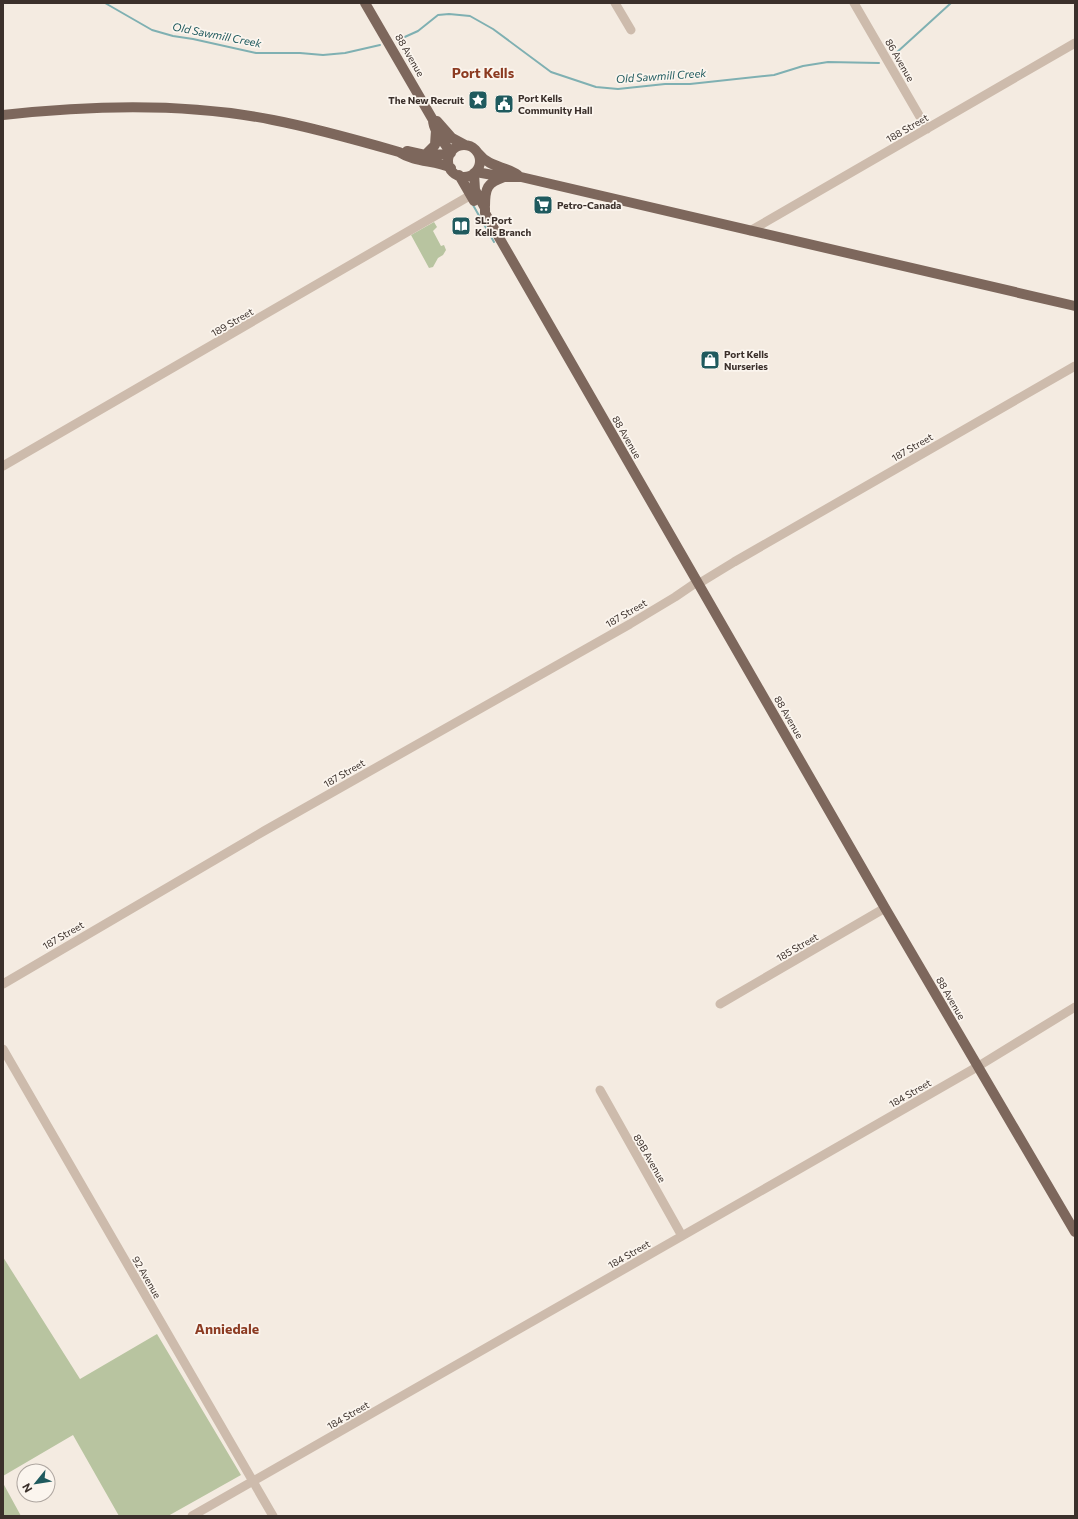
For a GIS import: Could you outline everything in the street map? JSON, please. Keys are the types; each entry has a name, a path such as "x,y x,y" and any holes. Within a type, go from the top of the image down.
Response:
{"main road":[{"name":"88 Avenue","path":"365,3 433,120 436,130 450,153"},
{"path":"3,115 46,110 138,108 197,110 272,120 336,134 399,152 406,157 419,161 439,164 466,176 475,173 504,177 522,177 1075,306"},
{"name":"88 Avenue","path":"433,120 436,121 452,138 465,145"},
{"path":"426,155 435,144 436,130"},
{"path":"399,152 407,151 426,155 450,153 458,147 465,145 473,148 483,160 522,177"},
{"path":"450,153 449,164 455,172"},
{"path":"475,173 480,163 478,154"},
{"name":"88 Avenue","path":"455,172 477,206 485,210"},
{"name":"88 Avenue","path":"475,173 475,190 485,210 697,583 977,1067 1075,1232"},
{"path":"485,210 485,194 489,185 495,180 504,177"}],"street":[{"path":"615,3 631,30"},
{"name":"86 Avenue","path":"854,3 927,129"},
{"name":"188 Street","path":"750,231 1075,42"},
{"name":"189 Street","path":"3,466 471,196"},
{"name":"187 Street","path":"3,984 264,831 636,621 697,583 1075,366"},
{"name":"185 Street","path":"720,1004 885,908"},
{"name":"184 Street","path":"192,1516 977,1067 1075,1007"},
{"name":"92 Avenue","path":"3,1049 273,1516"},
{"name":"89B Avenue","path":"600,1090 682,1236"}],"green space":[{"path":"434,222 437,227 433,231 441,246 444,245 446,250 443,255 438,258 433,267 429,268 411,235"},
{"path":"3,1257 80,1379 157,1334 241,1475 168,1516 119,1516 73,1435 25,1463 16,1463 16,1468 3,1476"},
{"path":"3,1483 21,1516 3,1516"}],"waterway":[{"name":"Old Sawmill Creek","path":"105,3 152,30 173,36 256,53 300,53 323,55 345,53 380,45"},
{"name":"Old Sawmill Creek","path":"895,54 951,3"},
{"name":"Old Sawmill Creek","path":"398,40 418,31 438,15 449,14 470,16 493,29 551,72 596,87 618,89 665,84 690,84 774,75 803,66 828,62 879,63"},
{"path":"473,205 494,242"}],"place":[{"name":"The New Recruit","path":"478,100"},
{"name":"Port Kells Community Hall","path":"504,104"},
{"name":"Petro-Canada","path":"543,205"},
{"name":"SL: Port Kells Branch","path":"461,226"},
{"name":"Port Kells Nurseries","path":"710,360"}],"district":[{"name":"Port Kells","path":"483,73"},
{"name":"Anniedale","path":"227,1329"}]}
